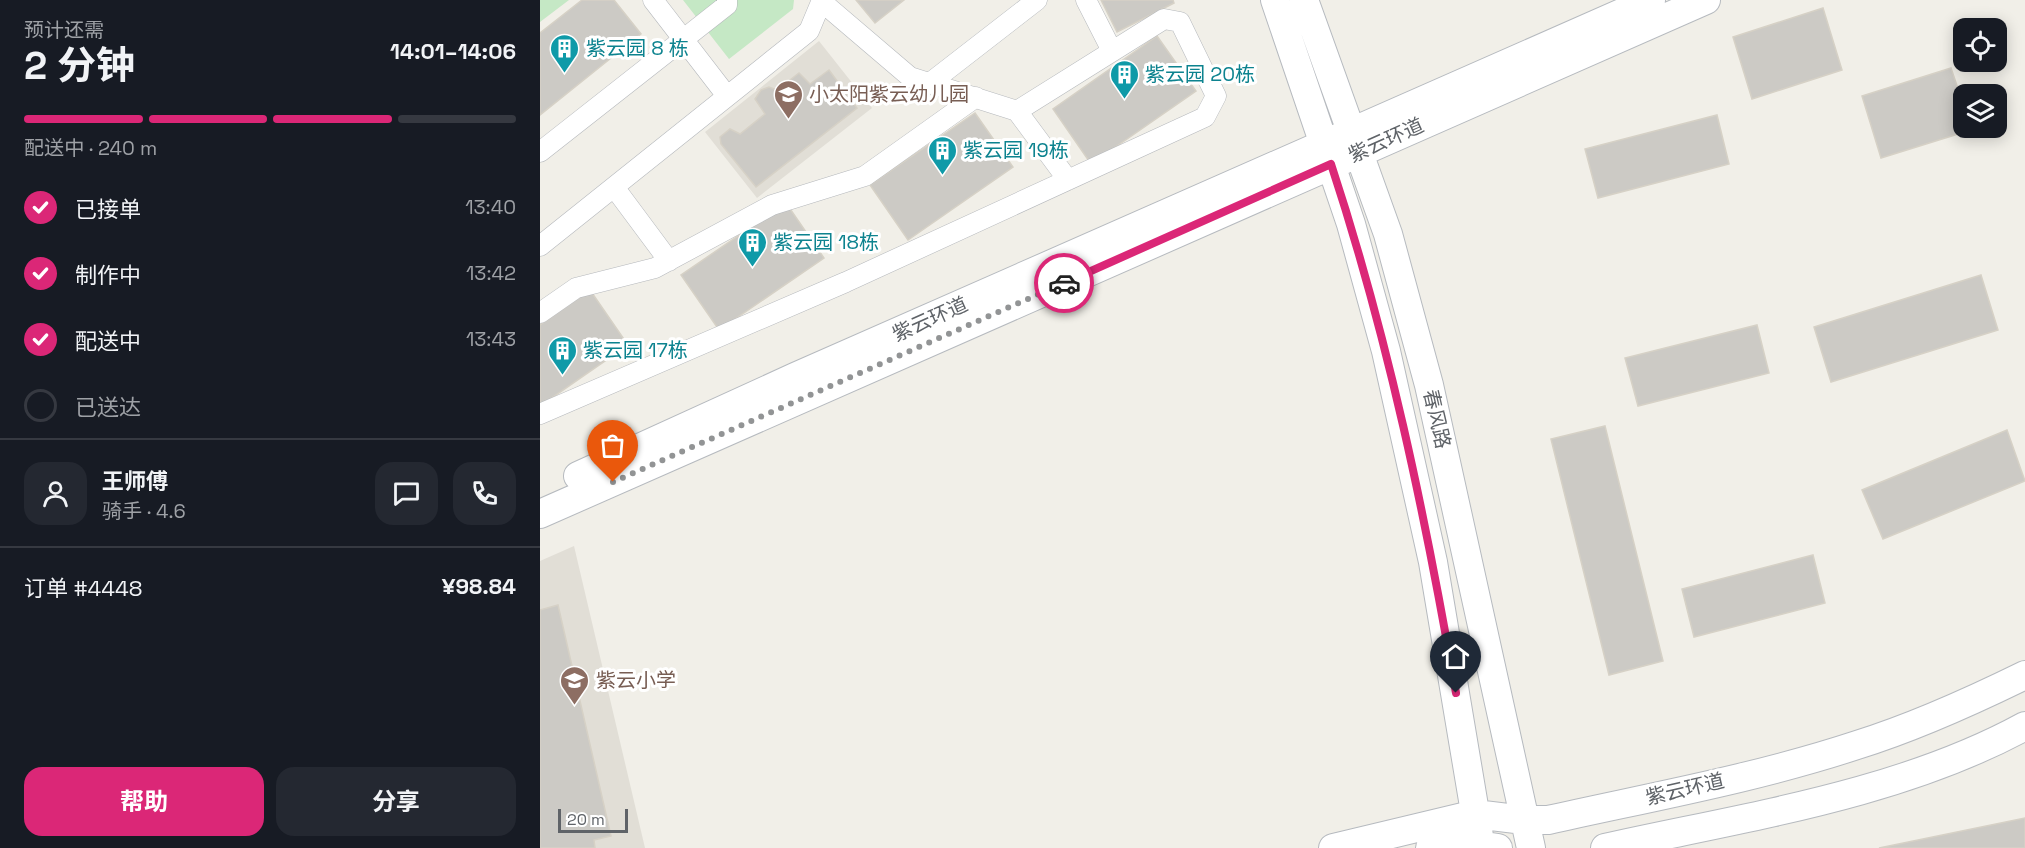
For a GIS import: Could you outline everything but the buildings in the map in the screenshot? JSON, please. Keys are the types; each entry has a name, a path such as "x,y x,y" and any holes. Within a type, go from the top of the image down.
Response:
{"street":[{"path":"653,0 727,96"},
{"path":"540,152 727,5 728,0"},
{"path":"930,83 1037,0"},
{"path":"1086,0 1112,51"},
{"name":"春风路","path":"1275,0 1311,102 1388,234 1429,385 1531,848"},
{"name":"春风路","path":"1304,0 1336,88 1338,146 1365,274 1407,439 1433,562 1475,814 1487,846"},
{"name":"紫云环道","path":"542,504 1277,177 1338,146 1651,0"},
{"name":"紫云环道","path":"1338,146 1706,0"},
{"path":"540,246 809,31 822,1 910,77 1017,111 1068,180"},
{"path":"540,414 846,282 1205,117 1216,96 1180,22 1164,19 1017,111"},
{"path":"540,313 576,288 655,268 772,205 865,176 976,98"},
{"path":"1277,177 1305,139 1311,122 1311,102"},
{"path":"614,187 669,261"},
{"name":"紫云环道","path":"1333,848 1475,814 1524,820 1548,820 1772,769 1856,746 1952,710 2025,675"},
{"name":"紫云环道","path":"1605,848 1871,786 1939,766 2025,726"},
{"path":"1405,831 1436,817 1454,800 1464,779 1467,758"},
{"path":"1430,848 1465,843 1487,846"}],"shaded area":[{"name":"小太阳紫云幼儿园","path":"819,41 872,108 757,198 705,132"},
{"name":"紫云小学","path":"574,546 645,848 540,848 540,561"}],"green space":[{"path":"540,0 569,0 540,22"},
{"path":"683,0 794,0 793,9 729,59"}],"way so far":[{"path":"613,482 1064,283"}],"place":[{"name":"紫云园 8 栋","path":"565,74"},
{"name":"紫云园 20栋","path":"1124,100"},
{"name":"小太阳紫云幼儿园","path":"788,120"},
{"name":"紫云园 19栋","path":"942,176"},
{"name":"紫云园 18栋","path":"752,268"},
{"name":"紫云园 17栋","path":"562,376"},
{"name":"紫云小学","path":"575,706"}],"route":[{"path":"1064,283 1331,164 1365,274 1407,439 1433,562 1456,693"}]}
